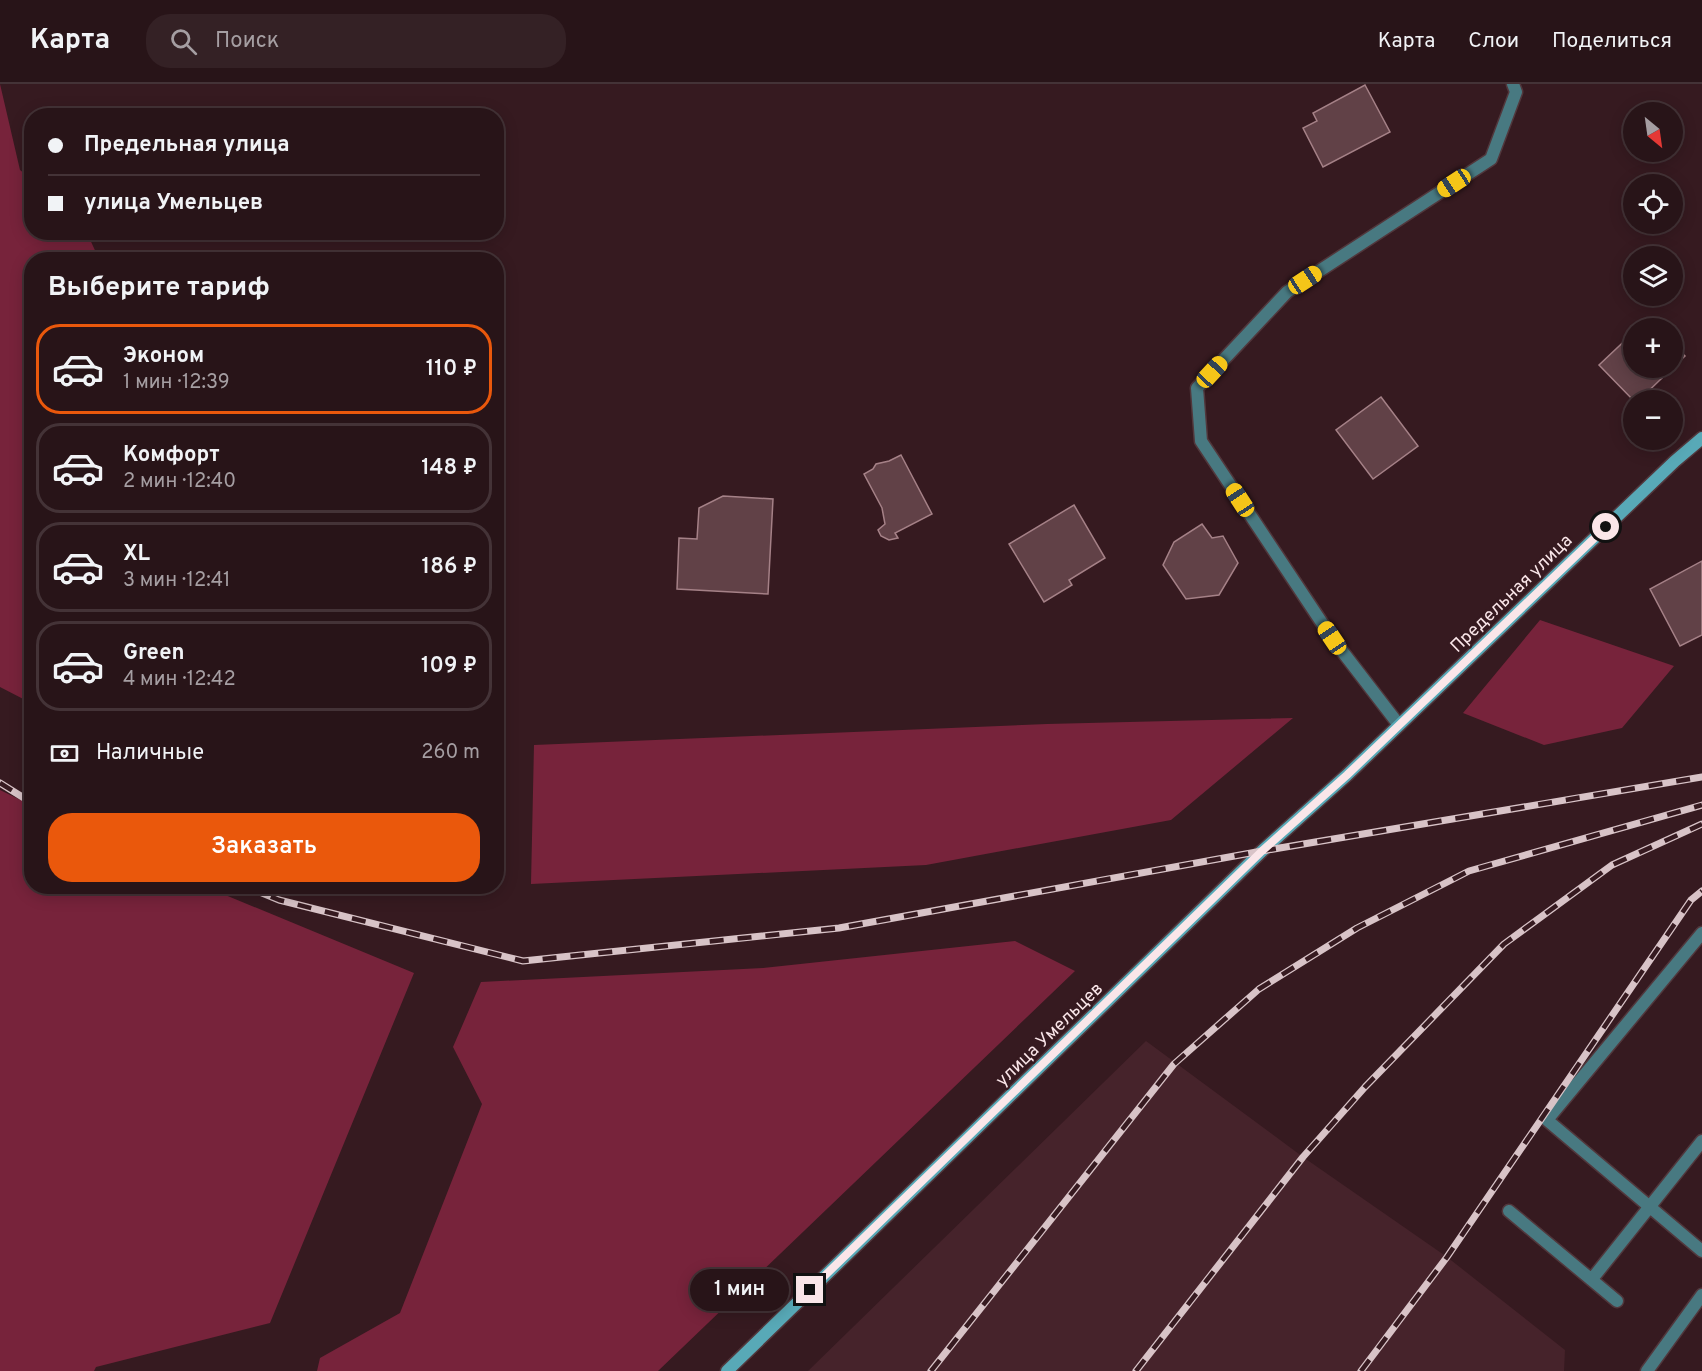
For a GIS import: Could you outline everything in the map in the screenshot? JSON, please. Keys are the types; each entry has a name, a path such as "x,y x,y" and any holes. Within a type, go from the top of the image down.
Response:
{"street":[{"path":"1399,725 1332,638 1201,441 1197,388 1287,292 1491,159 1516,92 1514,84"},
{"name":"Предельная улица","path":"1399,725 1675,461 1702,438"},
{"name":"улица Умельцев","path":"727,1371 1262,851 1399,725"},
{"path":"1702,933 1547,1120 1702,1251"},
{"path":"1592,1278 1651,1208 1702,1142"},
{"path":"1509,1211 1617,1301"},
{"path":"1647,1371 1702,1295"}],"shaded area":[{"path":"0,84 20,170 24,173 24,240 90,240 96,252 24,252 24,699 0,687"},
{"path":"1540,620 1674,666 1622,728 1544,745 1463,713"},
{"path":"1293,718 1171,820 926,865 531,884 534,745 1047,724"},
{"path":"0,790 24,802 24,894 223,894 414,973 270,1323 96,1367 94,1371 0,1371"},
{"path":"1015,941 1075,971 658,1371 317,1371 320,1358 400,1313 482,1104 453,1047 481,982 763,968"},
{"path":"1146,1041 1303,1157 1447,1257 1565,1350 1564,1371 808,1371"}],"building":[{"path":"1365,85 1390,132 1323,167 1303,128 1317,121 1313,113"},
{"path":"1623,342 1623,378 1662,378 1649,390 1623,390 1599,365"},
{"path":"1381,397 1418,446 1373,479 1336,430"},
{"path":"901,455 932,514 895,533 898,538 889,540 881,536 878,530 885,524 882,508 864,474 873,469 876,464"},
{"path":"723,496 773,499 768,594 677,589 679,538 697,539 699,508"},
{"path":"1074,505 1105,558 1069,580 1072,585 1044,602 1009,544"},
{"path":"1202,524 1212,538 1223,536 1238,563 1219,595 1186,599 1163,565 1174,542"},
{"path":"1702,561 1702,635 1680,646 1650,589"}],"railway":[{"path":"264,894 279,900 523,961 839,928 1262,851 1702,777"},
{"path":"0,783 24,798"},
{"path":"931,1371 1174,1064 1259,989 1357,928 1469,871 1702,805"},
{"path":"1136,1371 1303,1157 1365,1087 1504,944 1612,865 1702,824"},
{"path":"1361,1371 1447,1257 1691,900 1702,891"}],"route":[{"path":"810,1290 1262,851 1347,775 1606,527"}]}
